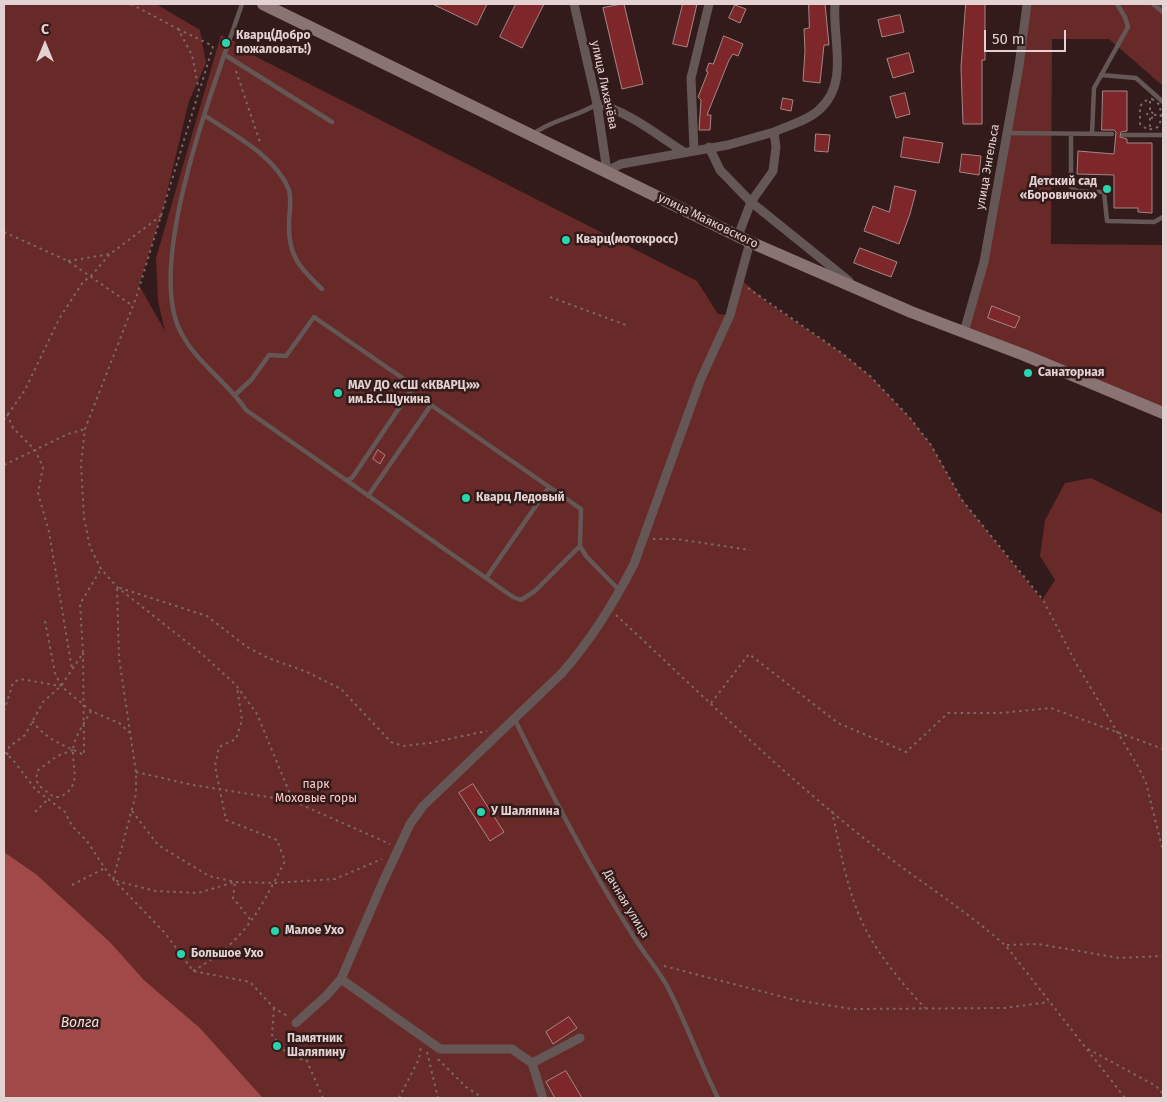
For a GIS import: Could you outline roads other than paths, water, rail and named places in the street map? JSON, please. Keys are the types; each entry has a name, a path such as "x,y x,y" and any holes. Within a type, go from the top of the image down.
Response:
{"main road":[{"name":"улица Маяковского","path":"265,4 744,239 863,291 1163,413"}],"street":[{"name":"улица Лихачёва","path":"574,4 597,104 607,171"},
{"path":"689,151 691,78 709,4"},
{"path":"607,171 621,164 728,144 774,132 819,110 832,93 838,79 835,4"},
{"name":"улица Энгельса","path":"964,332 984,262 1019,66 1027,4"},
{"path":"597,104 609,106 689,151"},
{"path":"296,1023 327,996 341,978 357,938 410,824 424,806 476,753 515,720 580,653 620,591 634,564 700,380 730,315 740,279 744,239 751,202 772,171 776,147 774,132"},
{"path":"709,147 720,170 751,202 819,259 863,291"},
{"path":"341,978 440,1049 512,1049 532,1063 542,1098"},
{"path":"532,1063 580,1038"}],"lane":[{"path":"242,4 204,115 176,216 170,279 173,308 177,324 193,350 236,394 246,410 513,597 521,600 535,591 580,546"},
{"path":"1092,134 1092,94 1128,27 1125,17 1116,4"},
{"path":"1153,4 1163,12"},
{"path":"225,55 332,122"},
{"path":"1101,75 1136,78 1163,102"},
{"path":"532,135 543,127 584,112 597,104"},
{"path":"204,115 263,154 272,164 289,190 289,224 294,257 301,270 322,289"},
{"path":"1007,133 1112,134"},
{"path":"1071,134 1071,187 1077,191 1104,192 1105,218 1107,221 1154,222 1163,217"},
{"path":"1123,135 1163,135"},
{"path":"236,394 252,379 269,355 286,356 314,317 414,386 352,478 346,480"},
{"path":"368,496 431,405 581,509 580,546 586,556 620,591"},
{"path":"486,578 550,487"},
{"name":"Дачная улица","path":"515,720 555,801 632,934 676,1004 699,1061 718,1098"}],"water":[{"name":"Волга","path":"4,852 36,874 111,943 144,980 200,1028 263,1098 4,1098"}],"place":[{"name":"Кварц(Добро пожаловать!)","path":"226,43"},
{"name":"Детский сад «Боровичок»","path":"1107,189"},
{"name":"Кварц(мотокросс)","path":"566,240"},
{"name":"Санаторная","path":"1028,373"},
{"name":"МАУ ДО «СШ «КВАРЦ»» им.В.С.Щукина","path":"338,393"},
{"name":"Кварц Ледовый","path":"466,498"},
{"name":"У Шаляпина","path":"481,812"},
{"name":"Малое Ухо","path":"275,931"},
{"name":"Большое Ухо","path":"181,954"},
{"name":"Памятник Шаляпину","path":"277,1046"}],"park label":[{"name":"парк Моховые горы","path":"316,792"}]}
